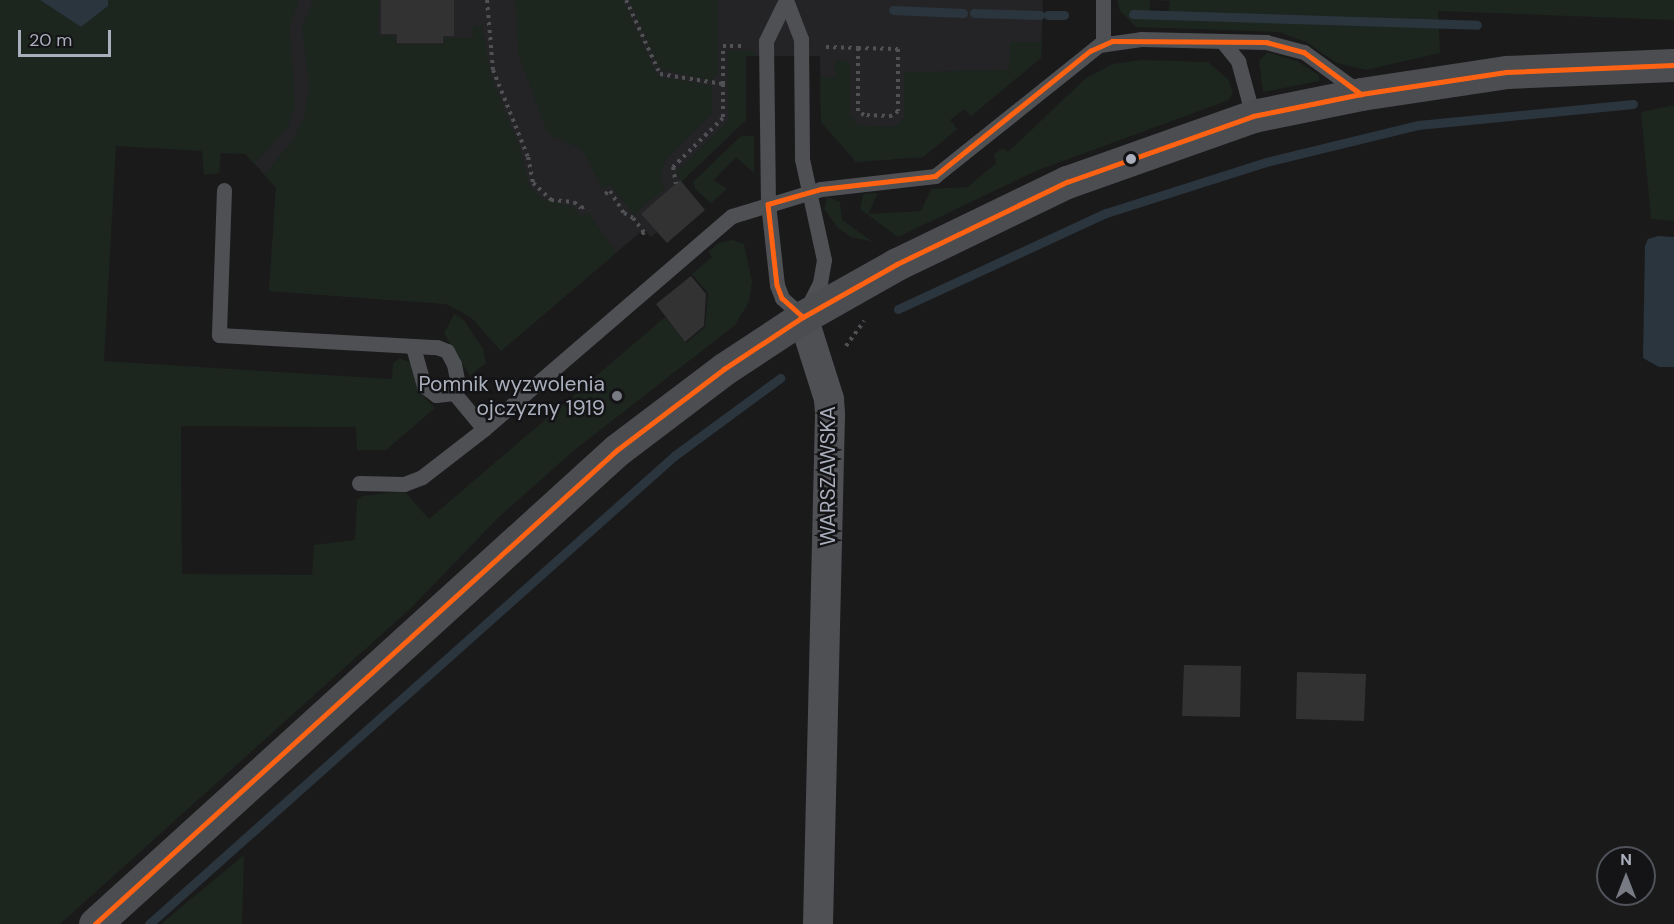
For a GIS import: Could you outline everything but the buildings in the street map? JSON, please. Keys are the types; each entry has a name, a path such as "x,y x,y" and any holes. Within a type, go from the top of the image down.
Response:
{"main road":[{"path":"95,924 617,450 710,378 803,317 1007,208 1137,155 1253,116 1361,94 1507,72 1674,65"}],"street":[{"name":"WARSZAWSKA","path":"803,317 826,391 830,427 818,924"}],"lane":[{"path":"786,0 801,39 800,140 806,193 824,260 820,283 803,317 782,298 777,285 768,204 766,41 786,0"},
{"path":"1103,0 1103,44"},
{"path":"359,483 404,484 416,480 484,429 717,226 741,211 806,193 934,176 1090,51 1103,44 1142,39 1266,42 1304,52 1361,94"},
{"path":"1222,41 1238,61 1253,116"},
{"path":"224,190 219,335 412,347 433,346 447,351 457,374 454,393 484,429"},
{"path":"412,347 424,386 436,395 454,393"}],"path":[{"path":"487,0 493,70 528,157 533,183 551,200 574,202 580,208 585,206"},
{"path":"626,0 660,74 723,84"},
{"path":"676,184 673,167 723,118 723,46 755,46"},
{"path":"826,47 898,49 898,111 892,116 864,115 858,111 858,48"},
{"path":"605,194 610,191 624,213 633,218 644,232 641,236"},
{"path":"826,391 851,337 871,315"}],"shaded area":[{"path":"0,0 40,0 81,27 108,6 108,0 299,0 290,27 295,107 288,127 254,164 245,154 221,153 219,173 204,175 202,151 116,146 104,361 392,379 393,363 400,358 410,363 419,392 435,408 386,450 357,450 356,427 181,426 182,574 312,575 314,545 355,540 357,500 362,496 404,491 429,519 665,317 686,343 705,327 708,293 692,274 712,257 708,252 719,243 732,240 744,244 752,281 749,302 735,325 572,452 499,517 412,607 60,924 0,924"},
{"path":"40,0 108,0 108,6 81,27"},
{"path":"155,0 1043,0 1041,58 971,116 964,109 950,120 957,129 923,157 856,162 821,122 820,56 746,56 746,120 681,182 641,214 657,232 651,237 644,229 501,351 471,317 446,304 269,291 276,188 243,150"},
{"path":"313,0 379,0 378,36 395,35 396,44 444,44 444,38 473,38 473,25 482,26 491,76 519,146 530,187 541,198 573,207 581,216 588,212 616,253 501,351 471,317 446,304 269,291 276,188 264,174 292,142 304,117 309,87 302,27"},
{"path":"515,0 623,0 658,76 712,86 712,114 666,160 660,178 665,188 634,215 610,185 602,189 582,149 553,137 546,130 518,53"},
{"path":"629,0 718,0 718,73 712,81 659,69"},
{"path":"1117,0 1150,0 1674,0 1674,20 1438,11 1440,53 1366,70 1337,63 1306,42 1279,32 1136,27 1120,11","holes":["1150,0 1170,1 1169,12 1150,11"]},
{"path":"1010,42 1042,42 1041,58 971,116 964,109 950,120 957,129 923,157 856,162 821,122 820,78 835,77 835,61 850,61 850,116 859,125 894,127 904,117 904,72 1009,70"},
{"path":"727,51 755,51 755,56 745,56 746,120 681,182 676,172 728,121"},
{"path":"1267,52 1297,61 1319,75 1319,81 1263,92 1259,61"},
{"path":"1141,60 1208,62 1228,79 1233,92 1229,100 1036,171 898,237 860,209 863,194 878,193 868,214 921,211 931,189 968,187 996,163 994,154 1003,148 1008,152 1086,78 1113,64"},
{"path":"1674,105 1674,221 1651,219 1641,112"},
{"path":"741,136 754,136 754,173 736,157 714,180 727,189 711,203 695,189 693,182"},
{"path":"827,197 840,202 842,220 873,242 851,237 838,228 824,209"},
{"path":"1658,236 1674,237 1674,367 1659,367 1643,358 1645,246 1648,239"},
{"path":"454,314 464,320 483,349 486,363 470,376 444,333"},
{"path":"244,855 242,924 161,924"}],"waterway":[{"path":"893,10 963,13"},
{"path":"974,13 1040,15"},
{"path":"1133,14 1477,25"},
{"path":"1048,15 1064,15"},
{"path":"898,309 1106,213 1266,162 1418,125 1633,104"},
{"path":"149,924 674,456 780,378"}],"transit line":[{"path":"768,204 821,189 935,176 1090,51 1112,41 1266,42 1304,52 1361,94"},
{"path":"95,924 617,450 724,369 803,317 897,264 1067,182 1253,116 1361,94 1507,72 1674,65"},
{"path":"768,204 777,285 782,298 803,317"}],"place":[{"name":"Pomnik wyzwolenia ojczyzny 1919","path":"617,396"}]}
